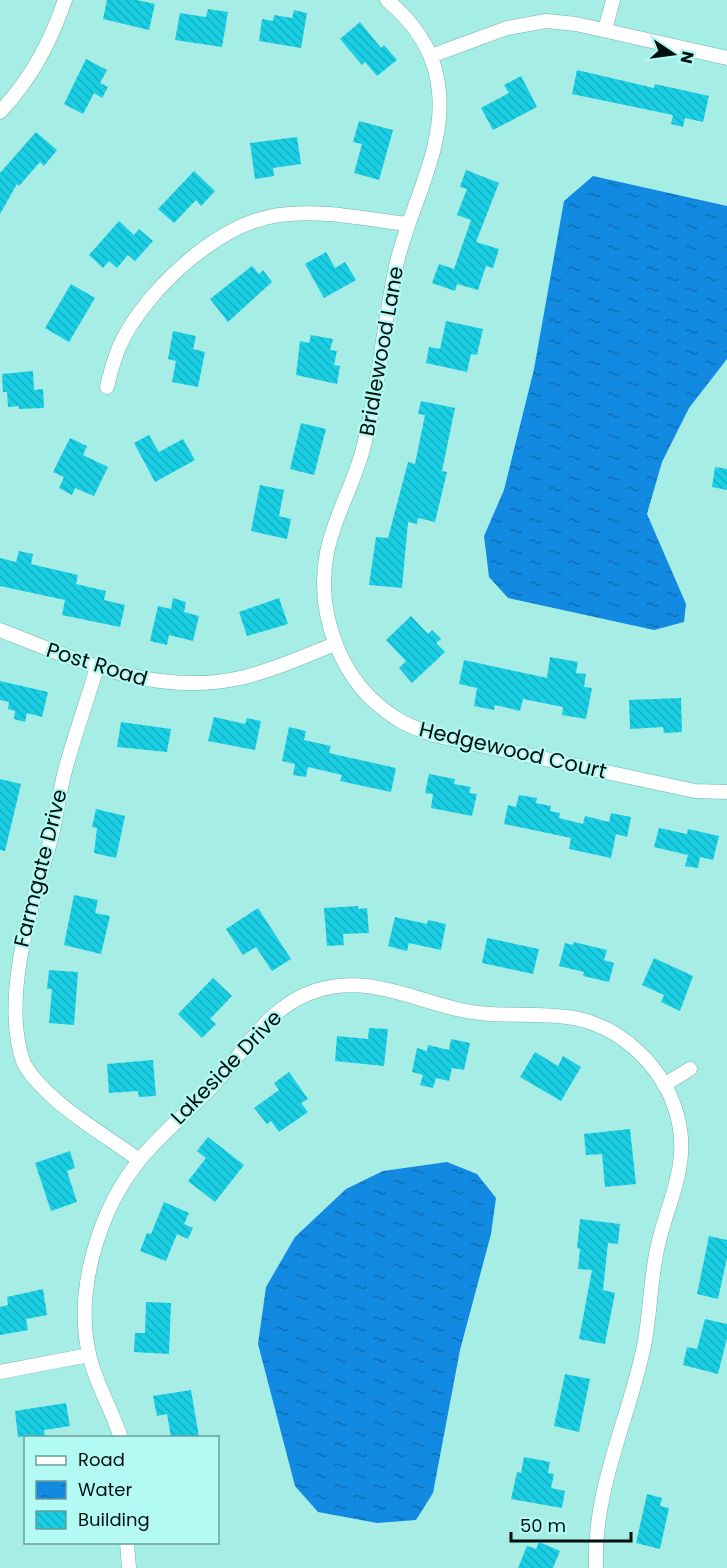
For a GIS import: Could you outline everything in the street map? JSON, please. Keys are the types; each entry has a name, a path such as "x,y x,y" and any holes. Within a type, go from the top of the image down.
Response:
{"street":[{"path":"0,112 23,86 42,57 65,0"},
{"name":"Bridlewood Lane","path":"335,644 328,622 324,590 327,552 370,422 386,320 407,224 438,126 439,90 431,56 416,29 387,0"},
{"path":"605,30 613,0"},
{"path":"431,56 526,24 562,22 727,58"},
{"path":"107,387 113,362 122,341 149,299 190,261 232,231 261,219 298,213 407,224"},
{"name":"Post Road","path":"0,630 97,667 148,681 207,683 261,673 335,644"},
{"name":"Hedgewood Court","path":"335,644 353,675 380,706 396,719 433,735 695,791 727,792"},
{"name":"Farmgate Drive","path":"97,667 66,768 51,837 21,939 11,987 11,1025 20,1056 39,1083 139,1160"},
{"name":"Lakeside Drive","path":"121,1436 89,1355 85,1314 92,1263 101,1231 117,1196 139,1160 216,1083 267,1020 300,998 343,985 389,988 464,1011 507,1016 571,1017 596,1024 637,1050 664,1085 671,1098 681,1138 680,1176 652,1271 644,1346 611,1456 598,1512 596,1568"},
{"path":"664,1085 690,1069"},
{"path":"0,1372 89,1355"},
{"path":"127,1544 129,1568"}],"water":[{"path":"593,176 727,206 727,359 689,408 662,462 647,514 686,604 684,622 654,630 508,598 489,577 484,536 504,490 534,369 564,201"},
{"path":"447,1162 477,1174 496,1198 491,1234 460,1350 433,1493 416,1520 377,1523 318,1512 295,1486 258,1344 266,1287 295,1237 346,1189 383,1171"}],"building":[{"path":"107,0 137,0 155,4 149,30 103,19"},
{"path":"208,9 228,12 222,47 175,40 180,13 206,17"},
{"path":"294,10 307,13 301,48 259,41 262,19 273,21 274,15 292,18"},
{"path":"360,22 381,48 384,45 397,60 377,76 365,62 362,65 340,39"},
{"path":"86,59 107,70 100,83 108,87 102,98 94,93 83,114 64,104"},
{"path":"577,70 654,88 655,84 709,96 703,122 685,118 683,127 671,124 673,115 572,94"},
{"path":"521,76 537,107 493,130 481,108 509,93 504,85"},
{"path":"359,121 393,130 379,180 354,173 362,144 353,142"},
{"path":"36,132 57,150 44,166 40,162 19,186 17,184 0,214 0,173"},
{"path":"297,137 301,164 273,168 274,176 255,179 250,143"},
{"path":"466,170 499,183 476,242 499,249 493,268 486,266 478,290 457,284 455,291 432,283 439,264 454,269 471,220 457,215 467,189 460,187"},
{"path":"194,171 215,191 201,206 196,200 174,223 158,209"},
{"path":"119,221 134,235 139,229 153,241 135,261 128,255 117,268 109,261 103,268 89,255"},
{"path":"326,252 335,268 345,262 356,280 324,298 305,264"},
{"path":"252,266 259,274 263,270 272,282 228,322 210,299"},
{"path":"71,284 95,298 69,342 45,328"},
{"path":"446,321 483,329 477,355 471,354 467,372 426,363 429,347 440,349"},
{"path":"173,331 196,336 193,349 205,352 198,387 172,382 176,361 168,359"},
{"path":"311,335 333,339 330,350 337,351 334,365 340,366 337,384 296,375 300,341 309,343"},
{"path":"33,371 34,390 43,389 44,408 8,407 7,392 3,392 2,374"},
{"path":"421,401 455,408 442,471 447,472 435,522 418,518 417,524 408,522 402,588 369,585 376,537 388,538 408,462 415,464 425,415 418,414"},
{"path":"301,423 326,429 314,475 290,469"},
{"path":"149,435 159,452 183,439 195,460 155,482 134,443"},
{"path":"70,438 87,446 83,455 108,467 94,496 75,488 72,495 59,488 64,477 53,472"},
{"path":"715,467 727,469 727,490 712,487"},
{"path":"260,485 284,490 279,516 291,519 287,539 251,531"},
{"path":"19,551 33,554 31,564 78,575 76,584 106,591 104,600 125,605 120,627 62,615 65,600 0,586 0,558 16,562"},
{"path":"173,598 186,602 184,612 199,616 193,641 169,635 167,645 150,641 158,606 171,609"},
{"path":"279,598 288,624 247,636 239,612"},
{"path":"411,616 428,634 432,630 441,639 436,643 445,652 412,683 399,668 406,661 386,640"},
{"path":"550,657 578,662 576,673 586,674 584,687 592,688 586,719 562,715 563,707 523,699 520,711 495,705 494,710 474,706 477,688 459,684 464,660 547,678"},
{"path":"0,681 48,692 42,717 27,713 25,722 14,719 15,711 8,709 9,702 0,700"},
{"path":"681,698 682,732 664,733 663,727 630,729 629,700"},
{"path":"214,717 245,724 247,718 261,721 255,750 208,741"},
{"path":"121,722 171,729 167,752 117,747"},
{"path":"289,727 306,731 304,740 331,746 329,753 396,768 391,792 340,781 342,775 308,767 306,777 293,775 295,764 282,761"},
{"path":"429,774 455,779 454,784 471,787 469,793 477,794 472,816 431,808 433,794 425,793"},
{"path":"0,779 21,784 5,851 0,850"},
{"path":"519,795 537,798 536,803 551,806 550,811 560,813 559,818 583,824 585,816 609,822 611,813 631,817 627,837 616,834 611,858 569,849 571,838 504,824 508,805 516,807"},
{"path":"96,809 125,816 116,858 94,853 97,828 92,827"},
{"path":"659,828 687,834 688,829 719,836 713,860 700,857 698,868 685,866 688,855 654,847"},
{"path":"74,895 98,900 95,913 110,916 101,954 64,945"},
{"path":"358,906 358,909 367,908 369,933 343,934 344,945 327,946 324,908"},
{"path":"258,908 291,959 272,971 256,947 243,955 226,929"},
{"path":"395,917 427,924 428,920 446,924 441,950 409,943 407,951 388,946"},
{"path":"487,938 539,949 533,974 482,963"},
{"path":"574,942 607,950 604,960 614,963 609,982 583,976 584,972 559,966 565,943 573,945"},
{"path":"654,958 693,976 680,1011 661,1002 664,995 642,985"},
{"path":"49,970 78,972 74,1025 49,1023 52,989 47,989"},
{"path":"213,978 232,996 210,1019 216,1024 202,1038 178,1014"},
{"path":"369,1028 388,1029 384,1066 335,1061 337,1036 368,1039"},
{"path":"451,1039 470,1043 464,1070 452,1068 449,1081 436,1078 433,1088 420,1085 423,1075 412,1072 417,1048 427,1051 428,1045 449,1050"},
{"path":"535,1052 558,1066 563,1056 581,1067 561,1101 520,1077"},
{"path":"153,1060 156,1096 139,1097 138,1091 109,1093 107,1064"},
{"path":"289,1072 308,1099 301,1103 308,1112 279,1132 271,1121 267,1124 254,1108 279,1090 274,1083"},
{"path":"630,1129 636,1184 605,1187 602,1154 586,1155 584,1134"},
{"path":"208,1137 244,1165 215,1202 188,1181 206,1158 197,1151"},
{"path":"70,1151 75,1168 67,1171 77,1202 51,1211 35,1163"},
{"path":"164,1202 189,1213 184,1224 193,1228 188,1239 177,1234 166,1261 140,1251 147,1233 151,1234"},
{"path":"580,1219 620,1224 618,1244 608,1243 603,1290 615,1293 605,1344 579,1339 592,1270 578,1269 580,1249 577,1248"},
{"path":"709,1236 727,1240 727,1258 718,1299 697,1294"},
{"path":"43,1289 47,1315 26,1319 28,1330 0,1335 0,1307 8,1305 7,1297"},
{"path":"146,1302 171,1303 169,1354 134,1352 135,1333 145,1333"},
{"path":"705,1319 727,1324 727,1338 718,1374 683,1365 687,1347 697,1349"},
{"path":"565,1374 590,1379 579,1432 554,1426"},
{"path":"191,1390 199,1436 171,1436 167,1414 157,1416 153,1396"},
{"path":"66,1403 70,1426 44,1430 45,1436 18,1437 15,1411"},
{"path":"524,1457 550,1462 548,1473 554,1474 551,1488 565,1491 562,1508 511,1499 517,1472 521,1473"},
{"path":"647,1494 662,1498 660,1506 669,1508 660,1549 636,1543"},
{"path":"539,1542 560,1551 553,1568 518,1568 527,1546 536,1549"}]}
